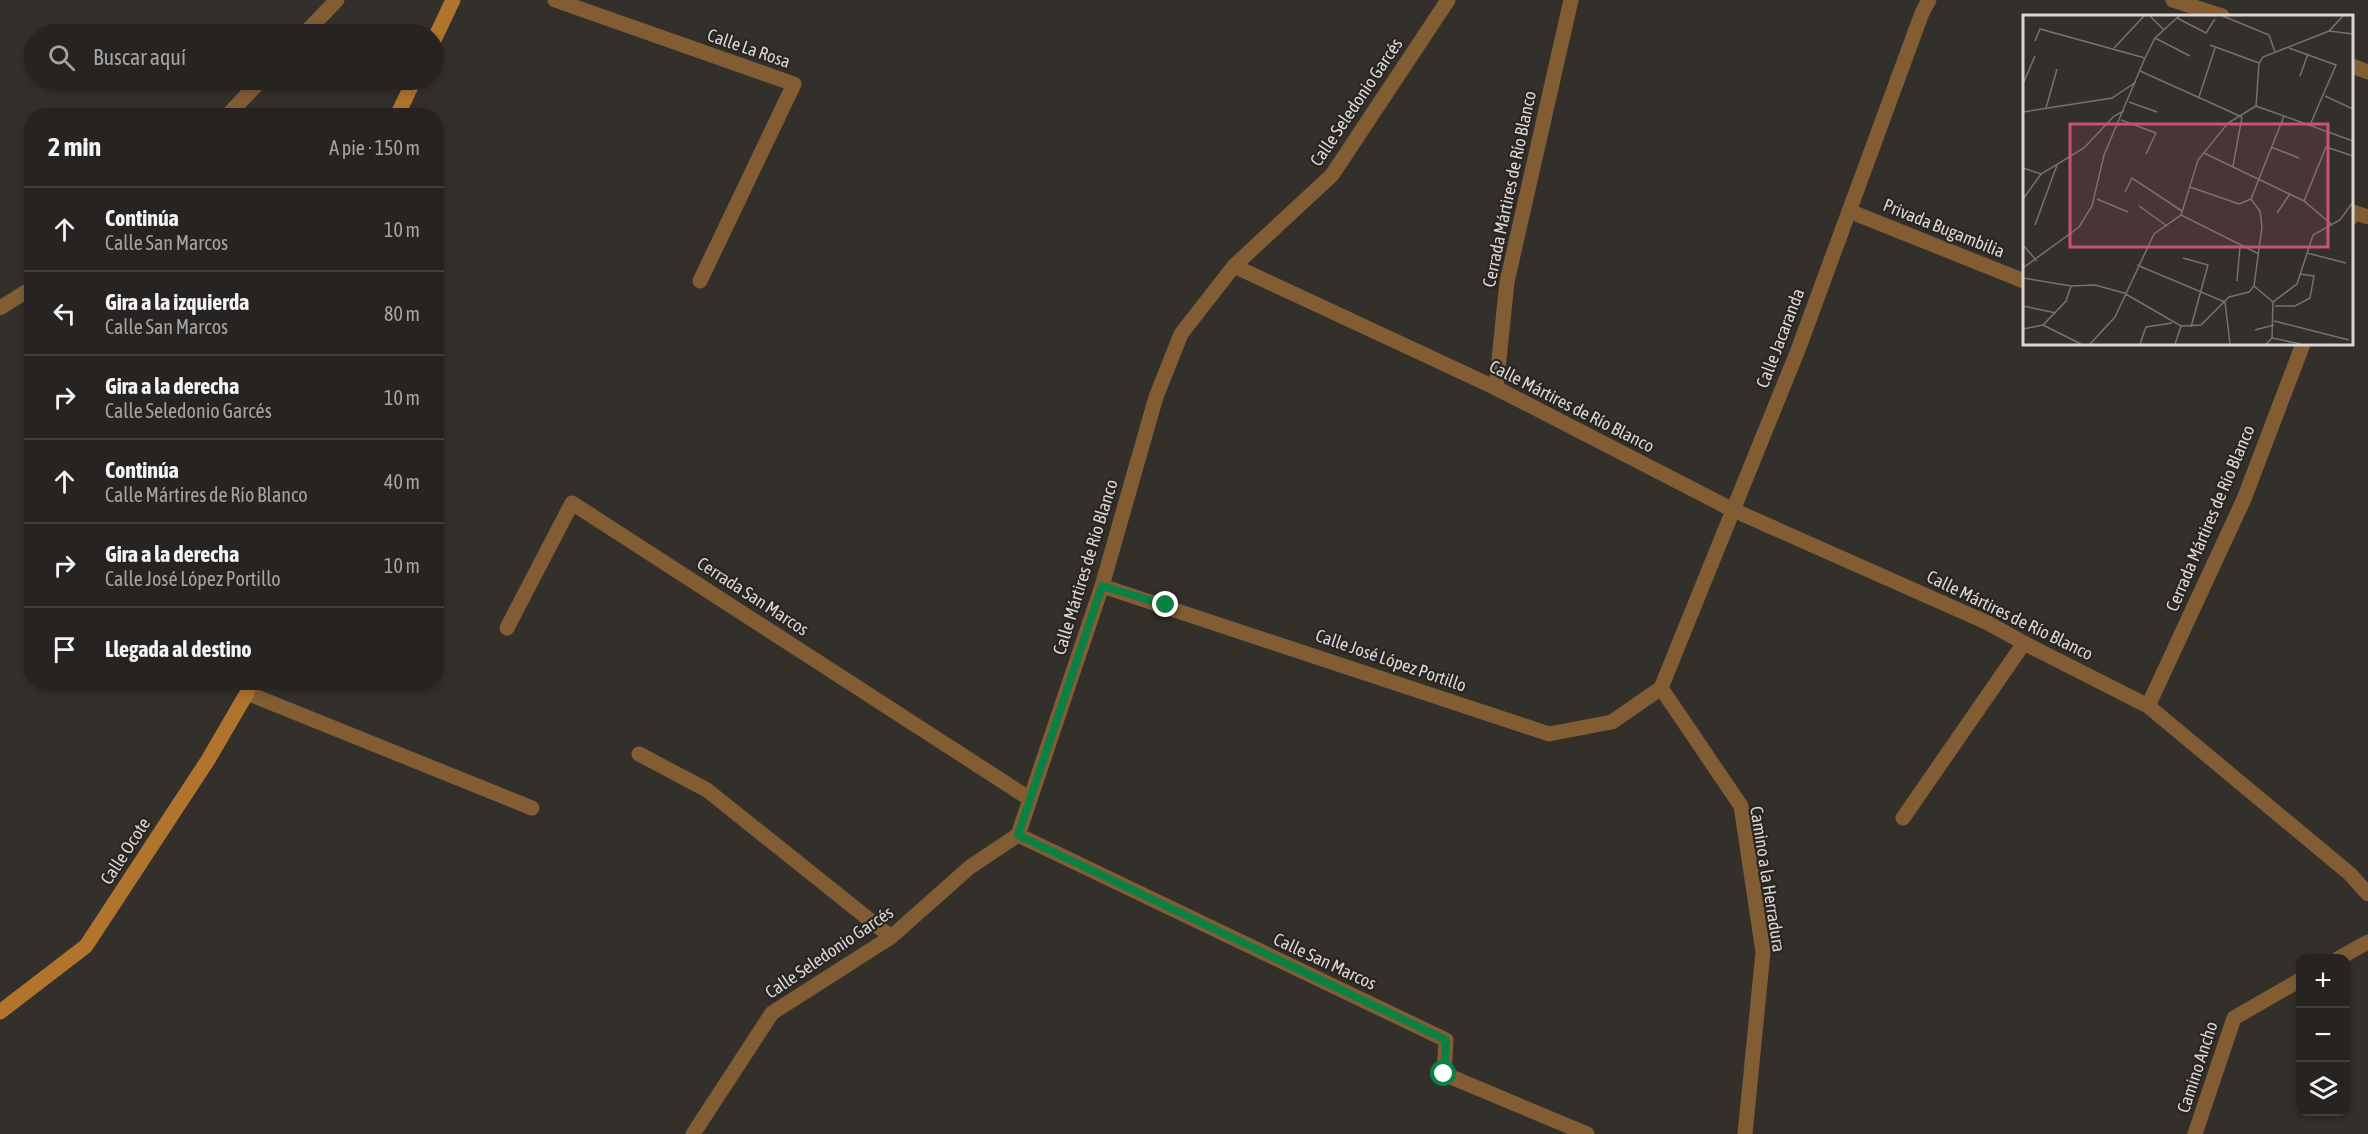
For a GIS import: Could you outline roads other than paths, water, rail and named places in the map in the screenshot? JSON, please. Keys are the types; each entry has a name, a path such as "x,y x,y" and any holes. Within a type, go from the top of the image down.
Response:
{"street":[{"path":"314,24 337,0"},
{"path":"442,24 453,0"},
{"name":"Calle La Rosa","path":"555,0 794,84 700,281"},
{"name":"Calle Seledonio Garcés","path":"1234,266 1332,175 1448,0"},
{"name":"Cerrada Mártires de Río Blanco","path":"1496,388 1507,282 1570,0"},
{"name":"Calle Jacaranda","path":"1661,688 1731,509 1798,351 1929,0"},
{"path":"2173,0 2208,5 2221,15"},
{"path":"2353,66 2368,72"},
{"path":"235,108 252,90"},
{"path":"401,108 409,90"},
{"name":"Privada Bugambilia","path":"1849,211 2023,280"},
{"name":"Calle Mártires de Río Blanco","path":"1030,799 1102,586 1156,397 1181,334 1234,266 1496,388 1731,509 1988,622 2024,643 2148,706 2350,874 2368,894"},
{"path":"0,308 24,293"},
{"name":"Cerrada Mártires de Río Blanco","path":"2148,706 2244,499 2303,345"},
{"name":"Cerrada San Marcos","path":"507,628 572,503 1030,799"},
{"name":"Calle José López Portillo","path":"1102,586 1549,734 1612,722 1661,688"},
{"path":"1903,818 2024,643"},
{"name":"Camino a la Herradura","path":"1661,688 1741,806 1762,952 1745,1134"},
{"name":"Calle Ocote","path":"0,1012 86,946 208,760 247,690"},
{"path":"253,690 532,808"},
{"path":"639,754 707,790 891,937"},
{"path":"1018,835 1030,799"},
{"name":"Calle Seledonio Garcés","path":"693,1134 772,1013 891,937 970,867 1018,835"},
{"name":"Calle San Marcos","path":"1018,835 1446,1040 1444,1074 1559,1128 1587,1134"},
{"path":"2346,954 2368,942"},
{"name":"Camino Ancho","path":"2195,1134 2234,1018 2296,983"}]}
